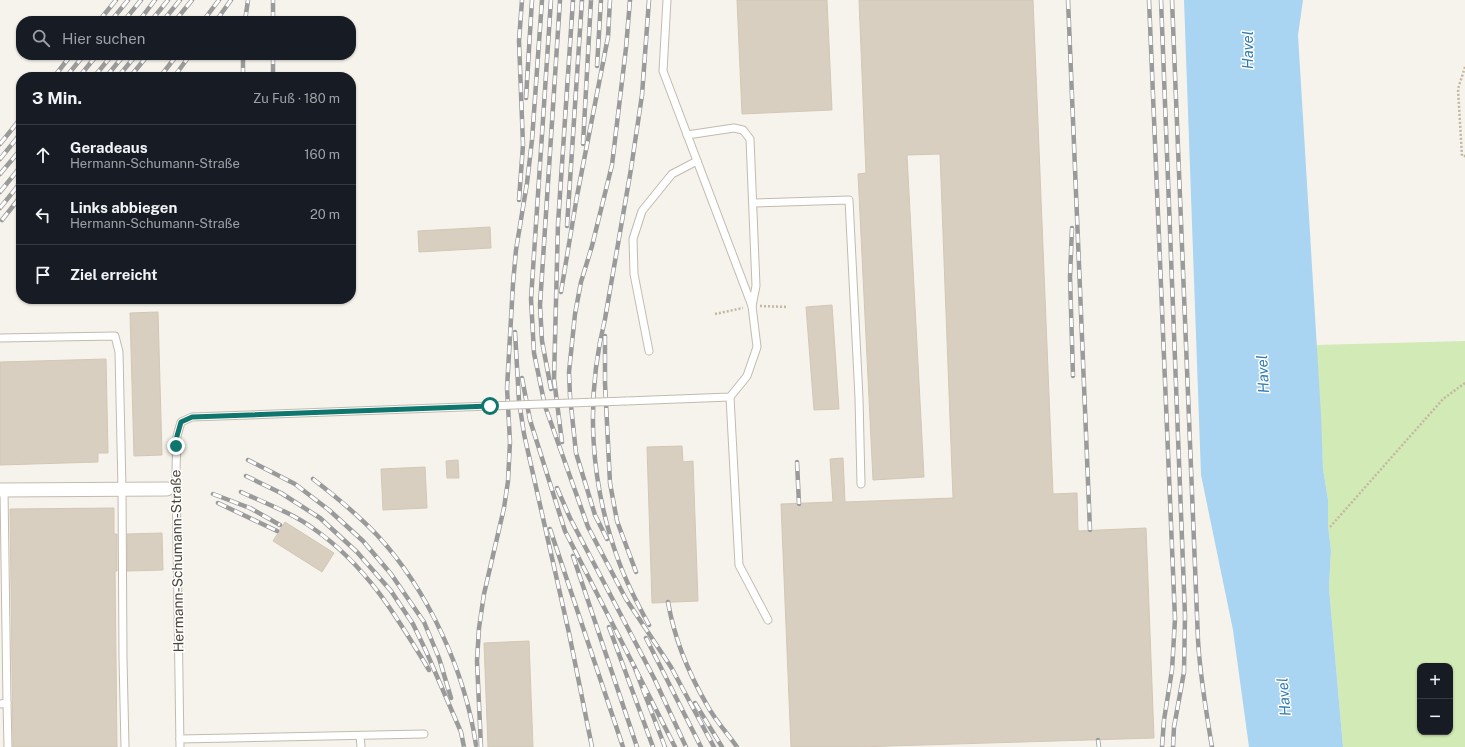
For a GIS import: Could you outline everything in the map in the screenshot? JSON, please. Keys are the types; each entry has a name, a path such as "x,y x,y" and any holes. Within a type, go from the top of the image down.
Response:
{"street":[{"path":"2,490 167,489"}],"lane":[{"path":"668,0 663,71 752,306 757,347 747,376 730,397 739,565 768,620"},
{"path":"687,135 734,128 743,130 750,139 756,286 752,306"},
{"path":"649,351 634,274 633,239 642,211 672,174 697,161"},
{"path":"752,203 849,200 859,398 861,484"},
{"path":"0,338 116,336 119,352 122,489 124,747"},
{"name":"Hermann-Schumann-Straße","path":"180,743 176,471 177,436 181,422 192,417 730,397"},
{"path":"2,490 4,704 8,747"},
{"path":"180,743 424,734"},
{"path":"360,736 360,747"}],"path":[{"path":"1465,67 1458,88 1462,156 1465,156"},
{"path":"1330,527 1443,399 1465,383"}],"green space":[{"path":"1465,341 1465,747 1343,747 1329,588 1331,551 1328,525 1328,500 1323,469 1316,345"}],"water":[{"name":"Havel","path":"1184,0 1303,0 1298,35 1323,469 1328,500 1328,525 1331,551 1329,588 1343,747 1249,747 1233,630 1201,475"}],"building":[{"path":"737,0 827,0 832,110 742,114"},
{"path":"859,0 1033,0 1053,494 1077,493 1078,531 1146,528 1154,738 857,747 791,747 781,504 833,502 830,459 843,458 845,502 953,498 940,154 907,155 924,477 873,480 858,174 866,173"},
{"path":"490,227 491,248 419,252 418,231"},
{"path":"832,305 839,409 814,410 806,307"},
{"path":"158,312 162,455 134,456 130,313"},
{"path":"106,359 108,453 98,453 98,462 0,465 0,362"},
{"path":"682,446 683,462 693,461 698,601 652,603 647,447"},
{"path":"458,460 459,478 447,478 446,461"},
{"path":"425,467 427,508 383,510 381,469"},
{"path":"114,508 114,534 117,534 117,571 115,571 117,747 13,747 10,509"},
{"path":"285,522 334,553 322,572 273,541"},
{"path":"162,533 163,570 127,571 127,534"},
{"path":"529,641 533,747 488,747 484,643"}],"railway":[{"path":"103,16 116,0"},
{"path":"115,16 128,0"},
{"path":"128,16 141,0"},
{"path":"143,16 155,0"},
{"path":"155,16 168,0"},
{"path":"167,16 180,0"},
{"path":"179,16 192,0"},
{"path":"207,16 219,0"},
{"path":"220,16 231,0"},
{"path":"246,16 248,0"},
{"path":"273,0 273,16"},
{"path":"519,200 523,145 519,41 522,0"},
{"path":"526,98 532,0"},
{"path":"481,747 477,661 479,628 484,594 504,508 508,481 510,442 507,388 513,284 516,250 527,183 532,140 542,0"},
{"path":"551,0 531,299 534,353 545,406 588,527 626,599 671,667 714,747"},
{"path":"551,389 542,341 540,305 560,0"},
{"path":"562,442 554,379 558,224 573,0"},
{"path":"567,226 582,0"},
{"path":"583,144 591,0"},
{"path":"597,66 601,0"},
{"path":"561,292 577,196 608,37 610,0"},
{"path":"607,539 595,515 576,453 569,372 575,314 581,282 592,246 612,165 626,48 630,0"},
{"path":"649,0 642,95 631,169 599,349 593,411 597,472 609,532 619,562 649,625"},
{"path":"1068,0 1090,530"},
{"path":"1149,0 1175,619 1172,670 1164,720 1162,747"},
{"path":"1161,0 1185,616 1184,672 1174,727 1173,747"},
{"path":"1172,0 1198,640 1205,707 1212,747"},
{"path":"58,72 67,60"},
{"path":"70,72 80,60"},
{"path":"83,72 93,60"},
{"path":"98,72 108,60"},
{"path":"110,72 120,60"},
{"path":"122,72 132,60"},
{"path":"134,72 144,60"},
{"path":"164,72 173,60"},
{"path":"178,72 186,60"},
{"path":"243,60 243,72"},
{"path":"273,60 273,72"},
{"path":"0,144 16,124"},
{"path":"0,159 16,139"},
{"path":"0,174 16,155"},
{"path":"0,192 16,172"},
{"path":"0,208 16,188"},
{"path":"2,220 16,202"},
{"path":"1072,228 1070,277 1073,376"},
{"path":"515,332 519,401 524,434 569,633 592,747"},
{"path":"605,336 605,383 610,483 617,521 636,572"},
{"path":"522,378 530,420 565,531 634,666"},
{"path":"248,460 295,484 329,510 363,541 391,574 424,622 439,658 451,698"},
{"path":"797,462 799,504"},
{"path":"246,476 281,493 320,518 357,552 391,591 413,624 426,651 461,732 464,747"},
{"path":"313,479 346,506 377,535 395,557 428,606 442,633 463,689 471,717 476,745"},
{"path":"557,488 570,518 654,678 686,747"},
{"path":"241,492 297,518 333,543 365,575 379,593 429,670"},
{"path":"213,494 250,508 280,525"},
{"path":"218,503 277,531"},
{"path":"550,529 623,747"},
{"path":"573,556 637,747"},
{"path":"668,602 678,642 694,681 710,711 737,747"},
{"path":"609,627 653,747"},
{"path":"646,638 701,747"},
{"path":"665,747 634,666 675,747"},
{"path":"695,703 722,747"},
{"path":"1098,740 1099,747"}],"route":[{"path":"176,446 181,422 192,417 490,406"}]}
